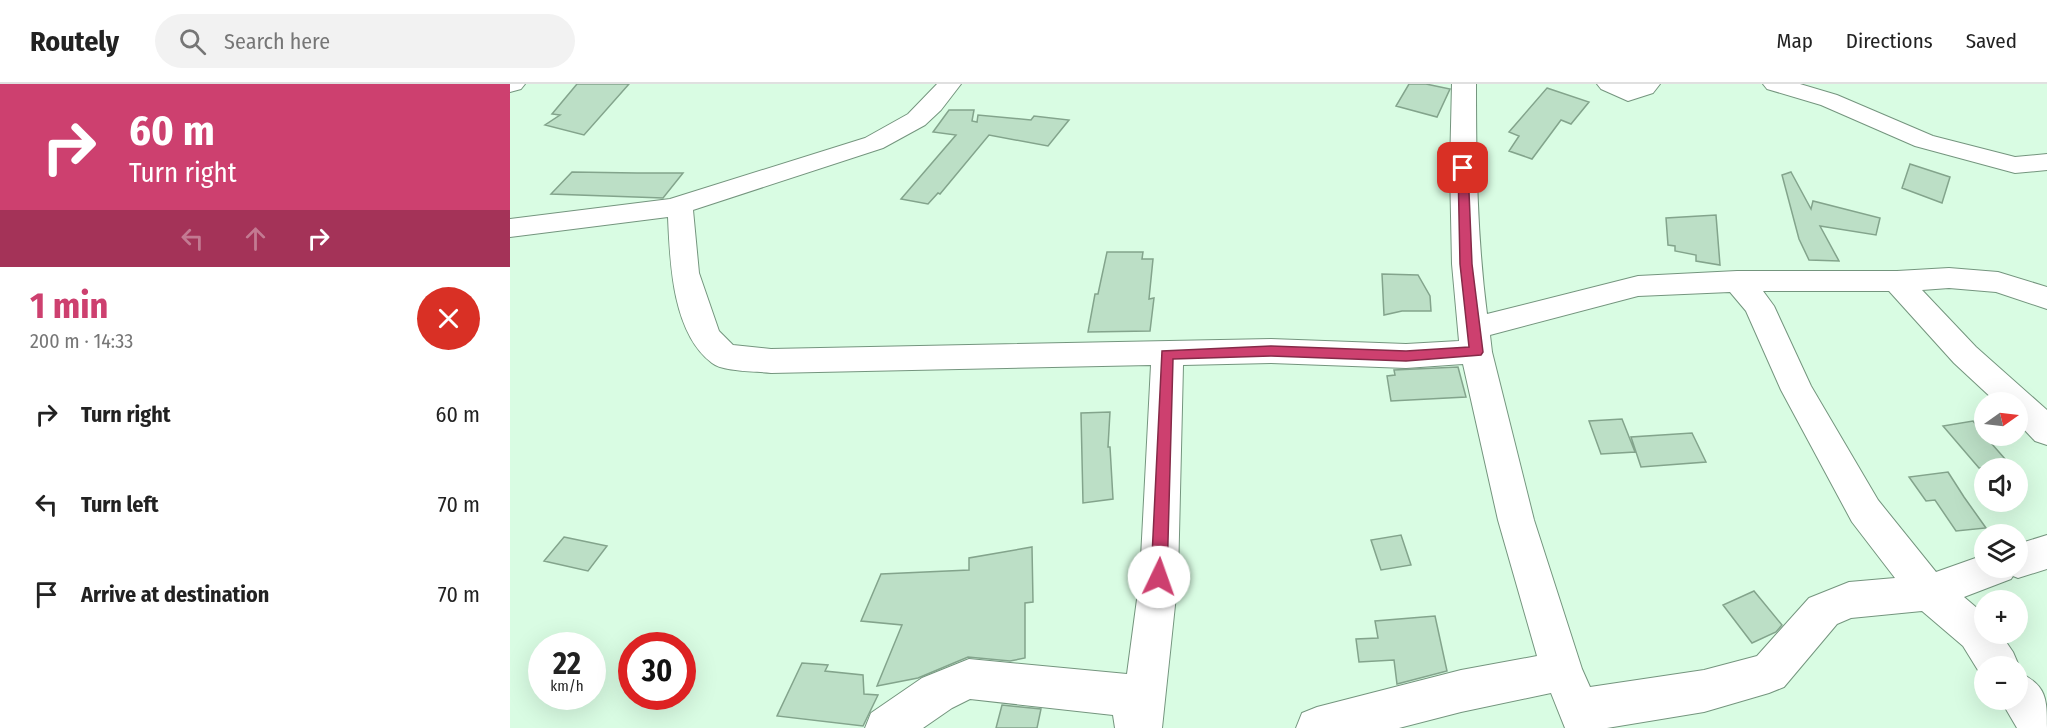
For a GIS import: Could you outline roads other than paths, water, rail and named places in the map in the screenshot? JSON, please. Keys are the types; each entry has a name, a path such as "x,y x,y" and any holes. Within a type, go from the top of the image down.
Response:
{"street":[{"path":"510,228 614,212 671,208 874,143 900,131 930,110 949,84"},
{"path":"1464,84 1463,168 1466,264 1475,340 1516,520 1562,671 1583,719 1704,691 1769,673 1823,611 1849,600 1929,593 1974,576"},
{"path":"1608,84 1628,94 1645,88 1648,84"},
{"path":"1774,84 1829,100 1924,141 2015,165 2047,162"},
{"path":"671,208 681,212 685,273 699,322 707,338 724,356 771,361 1167,355 1271,351 1406,356 1475,340 1638,286 1737,281 1897,281 1949,278 1998,282 2047,298"},
{"path":"1737,281 1759,306 1797,390 1865,511 1929,593 1977,633 1992,656"},
{"path":"1897,281 1965,355 2006,392"},
{"path":"1141,728 1159,577 1167,355"},
{"path":"2028,413 2047,431"},
{"path":"2028,558 2047,552"},
{"path":"1317,728 1461,691 1562,671"},
{"path":"886,728 937,693 969,679 1107,695 1124,694 1134,710 1136,728"},
{"path":"2028,708 2042,728"}]}
